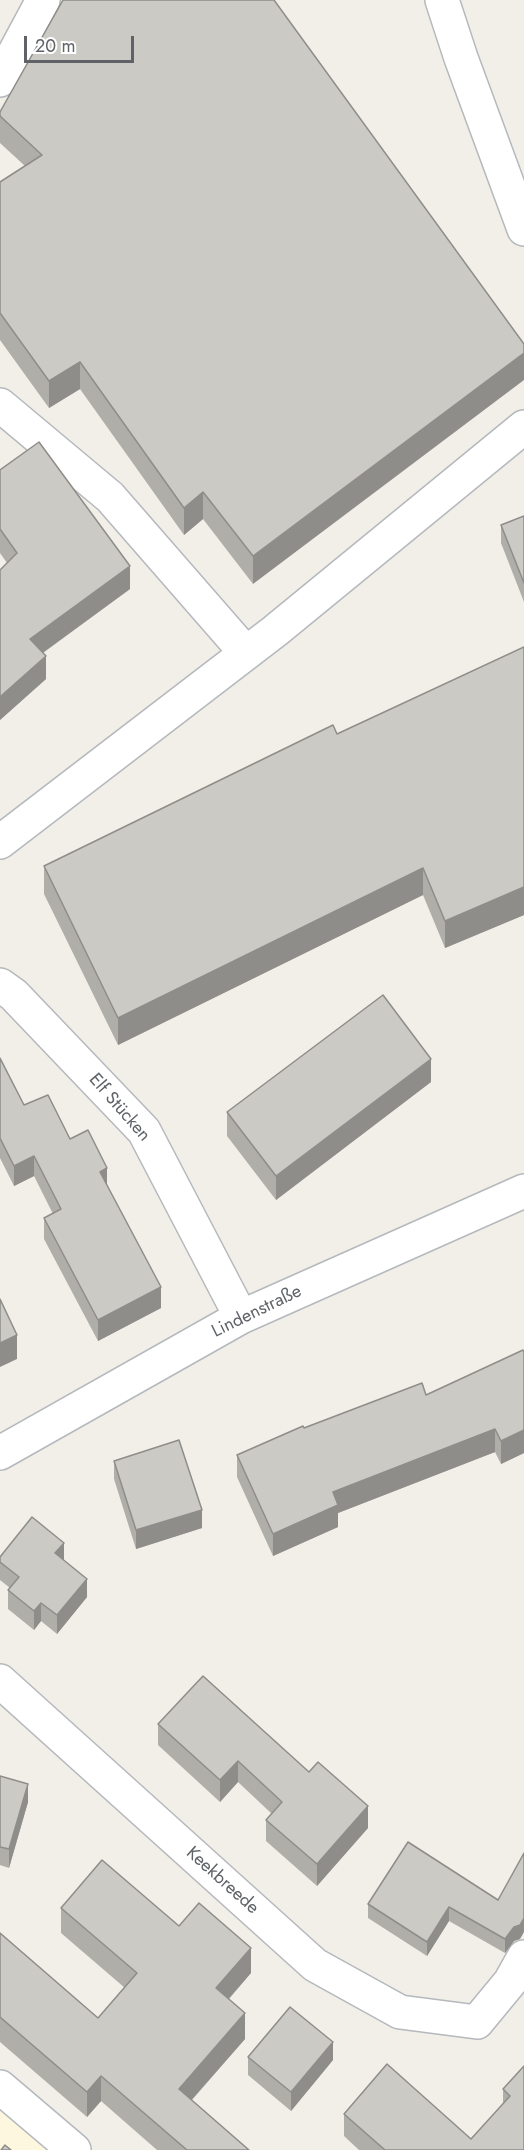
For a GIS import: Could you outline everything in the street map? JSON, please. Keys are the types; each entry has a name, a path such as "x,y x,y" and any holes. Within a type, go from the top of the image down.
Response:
{"street":[{"path":"0,80 43,0"},
{"path":"442,0 460,58 524,229"},
{"path":"0,405 110,497 246,653"},
{"path":"0,842 246,653 524,427"},
{"name":"Elf Stücken","path":"0,985 14,995 144,1131 242,1317"},
{"name":"Lindenstraße","path":"0,1453 242,1317 524,1191"},
{"name":"Keekbreede","path":"0,1681 315,1965 400,2013 477,2022 510,1982 524,1957"},
{"path":"0,2087 74,2150"}],"shaded area":[{"path":"0,2109 47,2150 0,2150"}],"building":[{"path":"63,0 274,0 524,344 524,353 253,556 203,492 184,508 80,362 49,381 0,313 0,182 42,155 0,116 0,112"},
{"path":"39,442 130,566 30,639 46,656 0,697 0,570 17,553 0,529 0,470"},
{"path":"524,516 524,583 501,525"},
{"path":"524,647 524,887 445,921 423,868 118,1018 44,866 333,725 337,734"},
{"path":"383,995 431,1059 276,1176 227,1112"},
{"path":"0,1058 24,1105 48,1095 70,1139 88,1130 107,1168 100,1172 161,1287 98,1320 44,1218 61,1209 34,1156 14,1166 0,1138"},
{"path":"0,1299 17,1335 0,1343"},
{"path":"523,1350 524,1430 501,1441 495,1429 333,1492 338,1505 273,1534 237,1455 303,1426 304,1428 422,1383 426,1395"},
{"path":"179,1440 202,1510 136,1530 114,1461"},
{"path":"32,1517 64,1543 55,1553 87,1579 57,1615 41,1603 34,1611 8,1590 19,1577 0,1562 0,1557"},
{"path":"203,1676 309,1772 318,1762 368,1806 317,1864 266,1820 282,1802 238,1761 220,1780 158,1724"},
{"path":"0,1776 28,1784 9,1849 0,1847"},
{"path":"408,1842 498,1900 524,1853 524,1918 520,1925 514,1927 505,1939 449,1907 427,1942 368,1904"},
{"path":"102,1860 179,1926 199,1903 251,1948 216,1988 245,2013 179,2089 249,2150 187,2150 101,2076 87,2092 0,2017 0,1933 98,2018 137,1973 61,1908"},
{"path":"290,2007 333,2042 291,2092 248,2057"},
{"path":"387,2064 471,2139 510,2096 503,2089 524,2066 524,2150 385,2150 344,2114"},
{"path":"5,2145 11,2150 1,2150"}]}
